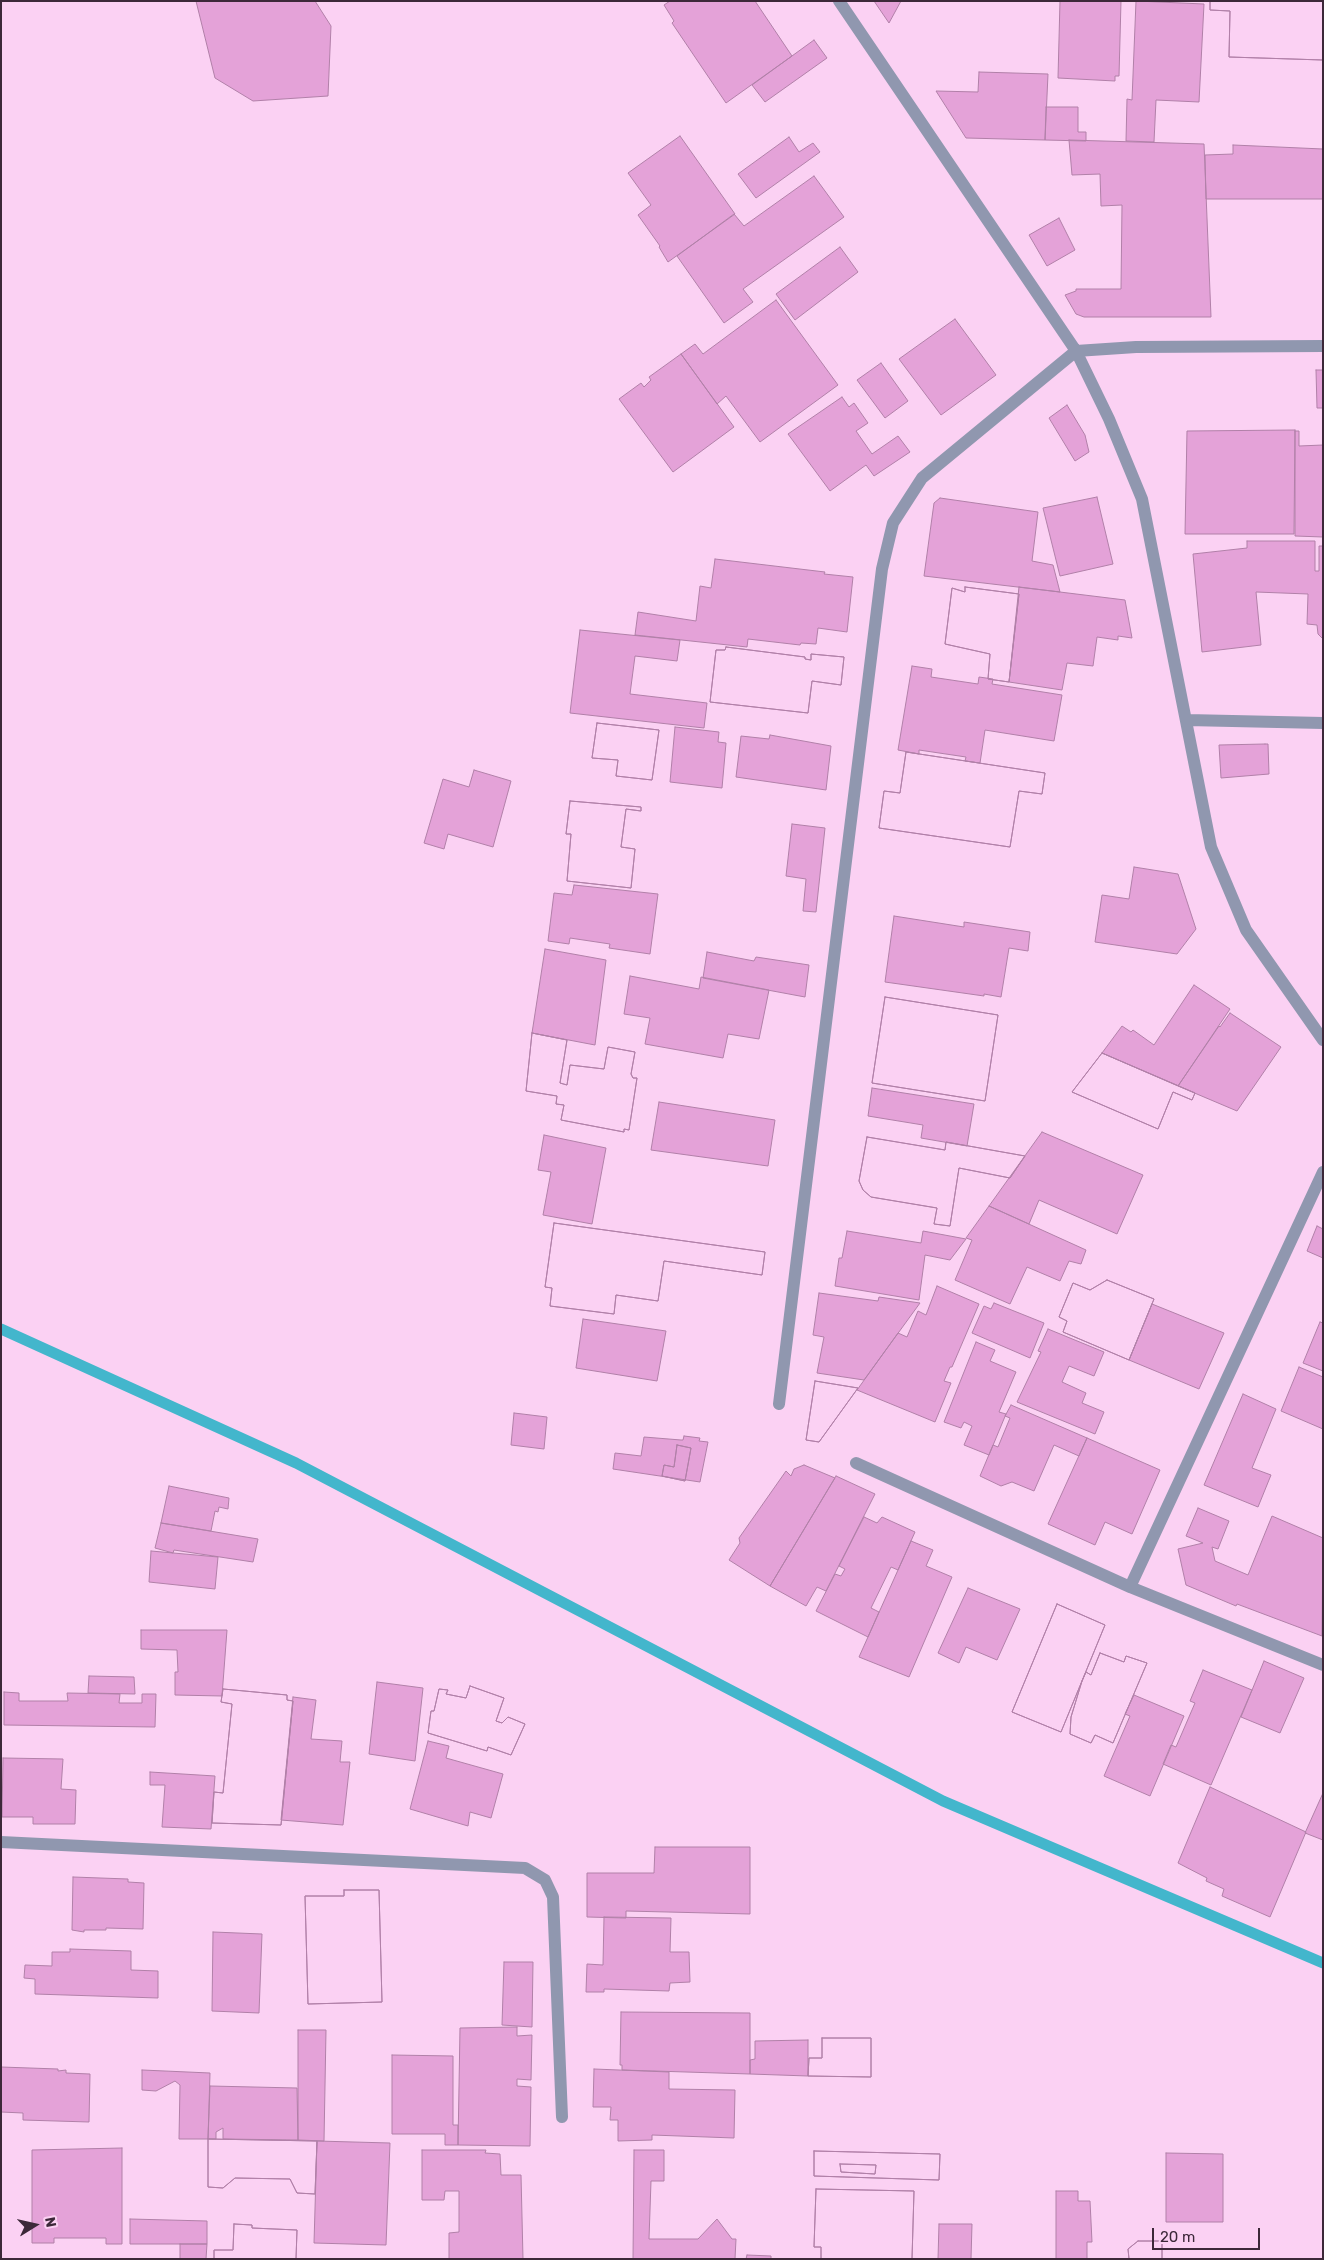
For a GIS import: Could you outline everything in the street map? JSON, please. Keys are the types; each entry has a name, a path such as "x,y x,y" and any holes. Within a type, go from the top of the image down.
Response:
{"street":[{"path":"839,1 1076,351 1109,419 1142,499 1211,847 1246,930 1323,1040"},
{"path":"778,1404 882,569 893,523 922,478 1076,351 1136,346 1323,346"},
{"path":"1187,720 1323,723"},
{"path":"1130,1587 1323,1172"},
{"path":"856,1463 1130,1587 1323,1664"},
{"path":"1,1842 525,1868 545,1880 553,1897 562,2117"}],"building":[{"path":"196,1 315,1 331,26 328,96 253,101 215,78"},
{"path":"670,1 755,1 792,56 726,103 672,23 674,21 664,5"},
{"path":"874,1 901,1 889,23"},
{"path":"1060,1 1121,1 1119,76 1115,76 1115,81 1058,78"},
{"path":"1136,1 1204,4 1199,102 1156,100 1154,142 1126,141 1127,99 1132,100"},
{"path":"1210,1 1323,1 1323,60 1229,57 1230,11 1210,10"},
{"path":"1210,1 1323,1 1323,60 1229,57 1230,11 1210,10"},
{"path":"814,40 827,58 765,102 752,85"},
{"path":"979,72 1048,74 1045,140 966,138 936,91 978,92"},
{"path":"1046,107 1078,107 1078,132 1086,132 1086,141 1045,140"},
{"path":"680,136 735,214 668,262 660,246 638,215 651,205 628,173"},
{"path":"789,137 799,152 813,143 820,152 756,198 738,174"},
{"path":"1069,140 1204,144 1211,317 1084,317 1076,314 1065,295 1076,291 1076,289 1121,289 1122,205 1101,206 1100,174 1072,175"},
{"path":"1233,145 1323,149 1323,199 1206,199 1205,155 1233,154"},
{"path":"814,176 844,217 743,289 753,302 724,323 677,256 734,214 744,226"},
{"path":"1059,218 1075,250 1047,266 1029,235"},
{"path":"840,247 858,272 795,320 776,294"},
{"path":"776,300 838,385 760,442 726,396 717,404 681,354 695,344 703,354"},
{"path":"955,319 996,375 941,415 899,359"},
{"path":"681,354 734,427 673,472 619,399 641,383 644,387 651,380 649,377"},
{"path":"881,363 908,401 885,418 857,380"},
{"path":"1316,370 1323,370 1323,408 1317,408"},
{"path":"842,397 849,407 854,403 868,423 856,431 872,454 898,436 910,452 874,476 866,465 830,491 788,434"},
{"path":"1067,405 1085,435 1089,452 1075,461 1049,418"},
{"path":"1295,430 1294,534 1185,534 1187,431"},
{"path":"1295,431 1299,431 1299,446 1323,445 1323,537 1295,536"},
{"path":"1097,497 1113,564 1060,576 1043,508"},
{"path":"940,498 1038,512 1032,561 1053,565 1060,592 924,576 934,503"},
{"path":"1247,541 1315,541 1315,571 1319,571 1319,546 1323,546 1323,639 1318,634 1317,625 1307,624 1308,594 1256,592 1261,645 1202,652 1193,554 1247,548"},
{"path":"715,559 853,577 847,632 818,628 816,644 801,643 800,645 748,639 747,647 635,635 638,612 696,621 700,586 711,588"},
{"path":"965,587 1019,594 1009,682 988,679 990,654 945,644 952,588 965,592"},
{"path":"965,587 1019,594 1009,682 988,679 990,654 945,644 952,588 965,592"},
{"path":"1019,587 1125,600 1132,638 1118,636 1118,640 1097,637 1093,666 1067,663 1062,690 1009,682"},
{"path":"580,630 680,640 677,661 635,656 630,694 707,703 704,728 570,713"},
{"path":"726,647 805,657 805,659 811,660 811,654 844,657 841,685 812,681 808,713 710,702 716,650 725,650"},
{"path":"726,647 805,657 805,659 811,660 811,654 844,657 841,685 812,681 808,713 710,702 716,650 725,650"},
{"path":"912,666 932,669 931,677 978,684 979,677 993,679 992,684 1062,695 1054,741 985,730 980,763 965,761 966,757 919,750 919,754 898,750"},
{"path":"597,723 659,730 652,780 616,776 618,760 592,758"},
{"path":"597,723 659,730 652,780 616,776 618,760 592,758"},
{"path":"675,727 719,732 718,742 726,743 722,788 670,782"},
{"path":"770,735 831,746 826,790 736,777 741,736 769,739"},
{"path":"1268,744 1269,774 1221,778 1219,745"},
{"path":"906,752 1045,773 1042,794 1019,791 1010,847 879,828 884,791 900,793"},
{"path":"906,752 1045,773 1042,794 1019,791 1010,847 879,828 884,791 900,793"},
{"path":"474,770 511,781 493,847 448,834 444,849 424,843 443,779 469,787"},
{"path":"570,801 641,807 641,811 626,809 621,847 635,849 631,888 567,881 571,834 566,834"},
{"path":"570,801 641,807 641,811 626,809 621,847 635,849 631,888 567,881 571,834 566,834"},
{"path":"792,824 825,828 816,912 803,911 806,879 786,876"},
{"path":"1134,867 1178,874 1196,929 1177,954 1095,942 1102,895 1129,899"},
{"path":"574,885 658,894 650,954 609,948 610,944 570,938 569,944 548,941 554,893 572,895"},
{"path":"894,916 964,927 964,922 1030,932 1028,951 1009,948 1001,997 885,982"},
{"path":"545,949 606,960 595,1045 532,1033"},
{"path":"707,952 754,961 756,957 809,965 805,997 703,978"},
{"path":"630,976 699,989 701,977 769,990 759,1039 728,1034 723,1058 645,1044 650,1018 624,1014"},
{"path":"1194,985 1230,1009 1178,1086 1102,1053 1122,1026 1131,1032 1133,1030 1154,1045"},
{"path":"885,997 998,1015 985,1101 872,1083"},
{"path":"885,997 998,1015 985,1101 872,1083"},
{"path":"1230,1013 1281,1047 1237,1111 1178,1086"},
{"path":"532,1033 567,1040 560,1083 567,1085 570,1065 604,1069 608,1047 635,1052 631,1074 633,1078 637,1078 629,1130 624,1129 624,1132 561,1120 564,1105 556,1104 557,1096 526,1091"},
{"path":"532,1033 567,1040 560,1083 567,1085 570,1065 604,1069 608,1047 635,1052 631,1074 633,1078 637,1078 629,1130 624,1129 624,1132 561,1120 564,1105 556,1104 557,1096 526,1091"},
{"path":"1102,1053 1195,1093 1192,1100 1173,1092 1158,1129 1072,1092"},
{"path":"1102,1053 1195,1093 1192,1100 1173,1092 1158,1129 1072,1092"},
{"path":"872,1088 974,1104 967,1146 921,1138 923,1125 868,1116"},
{"path":"659,1102 775,1120 768,1166 651,1150"},
{"path":"1042,1132 1143,1175 1117,1234 1039,1200 1029,1224 989,1206"},
{"path":"544,1135 606,1148 592,1224 543,1215 551,1172 538,1170"},
{"path":"867,1137 945,1150 946,1142 1025,1156 1010,1178 959,1168 950,1226 934,1224 937,1208 871,1197 863,1190 859,1181"},
{"path":"867,1137 945,1150 946,1142 1025,1156 1010,1178 959,1168 950,1226 934,1224 937,1208 871,1197 863,1190 859,1181"},
{"path":"989,1206 1086,1250 1081,1264 1069,1261 1060,1281 1027,1267 1010,1304 955,1280 972,1240 966,1238"},
{"path":"554,1223 765,1252 762,1275 664,1261 658,1301 616,1295 614,1314 550,1306 552,1288 545,1287"},
{"path":"554,1223 765,1252 762,1275 664,1261 658,1301 616,1295 614,1314 550,1306 552,1288 545,1287"},
{"path":"1317,1226 1323,1229 1323,1258 1307,1251"},
{"path":"847,1231 921,1243 923,1231 966,1239 950,1260 925,1255 919,1300 835,1286 839,1258 842,1258"},
{"path":"1107,1280 1154,1299 1129,1360 1063,1332 1067,1321 1059,1317 1073,1283 1090,1290"},
{"path":"1107,1280 1154,1299 1129,1360 1063,1332 1067,1321 1059,1317 1073,1283 1090,1290"},
{"path":"937,1286 979,1304 944,1381 951,1383 935,1422 857,1390 898,1333 907,1337 918,1311 926,1315"},
{"path":"819,1293 878,1301 879,1297 920,1303 864,1380 817,1373 824,1337 813,1335"},
{"path":"994,1303 1044,1323 1030,1358 972,1333 984,1306 991,1309"},
{"path":"1152,1304 1224,1333 1199,1389 1129,1360"},
{"path":"583,1319 666,1331 657,1381 576,1368"},
{"path":"1320,1322 1323,1323 1323,1371 1303,1363"},
{"path":"1048,1329 1104,1352 1094,1376 1069,1366 1062,1382 1086,1393 1082,1403 1104,1412 1095,1434 1017,1402 1041,1352 1038,1351"},
{"path":"976,1342 995,1350 990,1361 1016,1372 999,1412 1006,1414 989,1455 964,1445 972,1426 964,1422 961,1428 944,1422"},
{"path":"1299,1367 1323,1377 1323,1429 1281,1411"},
{"path":"815,1381 858,1388 819,1442 806,1440"},
{"path":"815,1381 858,1388 819,1442 806,1440"},
{"path":"1243,1394 1276,1409 1252,1468 1271,1475 1258,1507 1204,1485"},
{"path":"1011,1405 1087,1438 1079,1456 1054,1445 1034,1491 1012,1482 1001,1486 980,1476 993,1445 998,1447 1010,1418 1005,1416"},
{"path":"514,1413 547,1417 544,1449 511,1445"},
{"path":"684,1436 700,1438 699,1441 708,1442 700,1482 613,1469 615,1453 641,1456 644,1437 683,1440"},
{"path":"1087,1438 1160,1470 1132,1534 1105,1522 1095,1545 1048,1524"},
{"path":"677,1445 691,1448 685,1481 662,1476 664,1465 674,1467"},
{"path":"677,1445 691,1448 685,1481 662,1476 664,1465 674,1467"},
{"path":"804,1465 835,1478 770,1586 729,1560 740,1543 739,1538 786,1471 791,1476 794,1469"},
{"path":"836,1476 875,1494 826,1591 817,1587 806,1606 770,1586"},
{"path":"169,1486 229,1498 228,1509 219,1507 218,1512 215,1511 211,1531 161,1523"},
{"path":"1198,1508 1229,1521 1218,1549 1212,1547 1215,1561 1248,1575 1272,1516 1323,1538 1322,1636 1237,1604 1236,1606 1186,1585 1178,1549 1203,1543 1186,1536"},
{"path":"864,1517 877,1523 882,1517 915,1532 898,1570 891,1567 871,1608 879,1612 868,1637 816,1611 835,1574 841,1576 845,1569 839,1566"},
{"path":"161,1523 258,1539 253,1562 174,1550 173,1553 155,1548"},
{"path":"911,1541 933,1550 926,1566 952,1577 909,1677 859,1657"},
{"path":"151,1551 218,1557 215,1589 149,1582"},
{"path":"968,1588 1020,1609 997,1660 966,1647 959,1663 938,1653"},
{"path":"1057,1604 1105,1625 1061,1732 1012,1712"},
{"path":"1057,1604 1105,1625 1061,1732 1012,1712"},
{"path":"141,1630 227,1630 222,1696 175,1695 175,1672 178,1672 177,1650 141,1649"},
{"path":"1100,1653 1124,1662 1126,1656 1147,1663 1113,1743 1095,1735 1091,1743 1070,1734 1071,1717 1082,1681 1086,1672 1091,1675"},
{"path":"1100,1653 1124,1662 1126,1656 1147,1663 1113,1743 1095,1735 1091,1743 1070,1734 1071,1717 1082,1681 1086,1672 1091,1675"},
{"path":"1264,1661 1304,1678 1280,1733 1241,1717"},
{"path":"1203,1670 1252,1690 1211,1785 1163,1764 1171,1745 1176,1747 1195,1703 1190,1701"},
{"path":"89,1676 134,1677 135,1694 88,1693"},
{"path":"377,1682 423,1688 415,1761 369,1754"},
{"path":"470,1686 504,1698 496,1721 502,1723 508,1717 525,1724 511,1755 488,1747 487,1751 428,1733 431,1711 434,1711 439,1689 448,1690 446,1694 466,1698"},
{"path":"470,1686 504,1698 496,1721 502,1723 508,1717 525,1724 511,1755 488,1747 487,1751 428,1733 431,1711 434,1711 439,1689 448,1690 446,1694 466,1698"},
{"path":"223,1689 287,1695 287,1700 293,1701 281,1825 212,1823 214,1792 223,1793 232,1704 221,1702"},
{"path":"223,1689 287,1695 287,1700 293,1701 281,1825 212,1823 214,1792 223,1793 232,1704 221,1702"},
{"path":"4,1692 19,1693 19,1701 68,1701 67,1693 120,1694 119,1703 142,1703 142,1694 156,1694 155,1727 4,1725"},
{"path":"1134,1695 1184,1716 1150,1796 1104,1776 1130,1716 1125,1714"},
{"path":"293,1697 316,1700 311,1739 342,1741 340,1762 350,1762 343,1825 281,1820"},
{"path":"428,1741 449,1746 446,1758 503,1774 491,1818 470,1812 468,1826 410,1809"},
{"path":"3,1758 63,1759 61,1789 76,1790 75,1824 33,1824 33,1817 2,1817"},
{"path":"150,1772 215,1776 211,1829 162,1827 165,1785 150,1785"},
{"path":"1210,1787 1306,1832 1270,1917 1222,1896 1224,1889 1206,1881 1207,1878 1178,1863"},
{"path":"1323,1793 1323,1840 1305,1833"},
{"path":"655,1847 750,1847 750,1914 626,1911 626,1918 587,1917 587,1873 654,1873"},
{"path":"73,1877 128,1879 128,1882 144,1883 143,1929 106,1928 106,1930 84,1930 84,1932 72,1930"},
{"path":"344,1890 379,1890 382,2002 308,2004 305,1896 344,1896"},
{"path":"344,1890 379,1890 382,2002 308,2004 305,1896 344,1896"},
{"path":"604,1917 671,1918 670,1952 689,1952 690,1982 670,1983 669,1991 604,1989 604,1992 586,1992 587,1964 603,1965"},
{"path":"213,1932 262,1934 259,2013 212,2011"},
{"path":"70,1949 131,1951 131,1970 158,1971 158,1998 35,1994 35,1979 24,1978 25,1965 52,1966 52,1952 70,1952"},
{"path":"504,1962 533,1962 532,2027 502,2025"},
{"path":"621,2012 750,2013 750,2074 622,2070 622,2065 620,2065"},
{"path":"517,2027 517,2036 532,2035 531,2080 517,2079 517,2086 531,2087 530,2146 458,2145 460,2028"},
{"path":"298,2030 326,2030 324,2141 298,2140"},
{"path":"822,2038 871,2038 871,2077 808,2076 809,2058 822,2058"},
{"path":"822,2038 871,2038 871,2077 808,2076 809,2058 822,2058"},
{"path":"808,2040 808,2076 750,2074 750,2060 755,2059 755,2041"},
{"path":"392,2055 453,2056 453,2125 458,2125 458,2145 445,2145 445,2134 392,2134"},
{"path":"1,2067 58,2069 58,2071 66,2070 66,2073 90,2074 89,2122 23,2120 23,2113 1,2112"},
{"path":"594,2069 669,2072 669,2089 735,2090 734,2138 652,2135 652,2140 618,2141 618,2120 610,2120 611,2107 593,2107"},
{"path":"142,2070 210,2073 208,2139 179,2139 180,2085 175,2081 156,2091 142,2090"},
{"path":"210,2086 297,2088 298,2140 223,2139 223,2128 216,2132 216,2139 208,2139"},
{"path":"208,2139 317,2141 315,2194 297,2193 290,2179 235,2178 223,2188 208,2187"},
{"path":"208,2139 317,2141 315,2194 297,2193 290,2179 235,2178 223,2188 208,2187"},
{"path":"317,2141 390,2143 386,2245 314,2243"},
{"path":"122,2148 122,2244 106,2244 106,2238 54,2238 54,2243 32,2243 32,2150"},
{"path":"422,2150 486,2150 485,2153 500,2154 501,2175 521,2175 523,2259 449,2259 449,2233 459,2232 459,2191 445,2191 444,2200 422,2200"},
{"path":"634,2150 664,2150 664,2181 651,2181 649,2239 698,2239 717,2219 732,2239 736,2239 735,2259 633,2259"},
{"path":"814,2151 940,2154 939,2180 814,2176","holes":["840,2164 876,2165 875,2174 841,2172"]},
{"path":"814,2151 940,2154 939,2180 814,2176","holes":["840,2164 876,2165 875,2174 841,2172"]},
{"path":"1166,2153 1223,2154 1223,2222 1166,2222"},
{"path":"816,2189 914,2191 912,2259 821,2259 821,2247 814,2247"},
{"path":"816,2189 914,2191 912,2259 821,2259 821,2247 814,2247"},
{"path":"1056,2191 1078,2191 1078,2201 1090,2201 1092,2242 1087,2242 1087,2259 1056,2259"},
{"path":"130,2219 207,2221 207,2244 130,2244"},
{"path":"234,2224 252,2225 252,2228 297,2230 296,2259 214,2259 214,2250 233,2250"},
{"path":"234,2224 252,2225 252,2228 297,2230 296,2259 214,2259 214,2250 233,2250"},
{"path":"939,2224 972,2224 971,2259 938,2259"},
{"path":"1138,2241 1162,2241 1162,2259 1129,2259 1128,2249"},
{"path":"1138,2241 1162,2241 1162,2259 1129,2259 1128,2249"},
{"path":"180,2244 207,2244 206,2259 180,2259"},
{"path":"747,2255 771,2256 771,2259 746,2259"}],"waterway":[{"path":"1,1329 296,1463 943,1801 1323,1963"}]}
